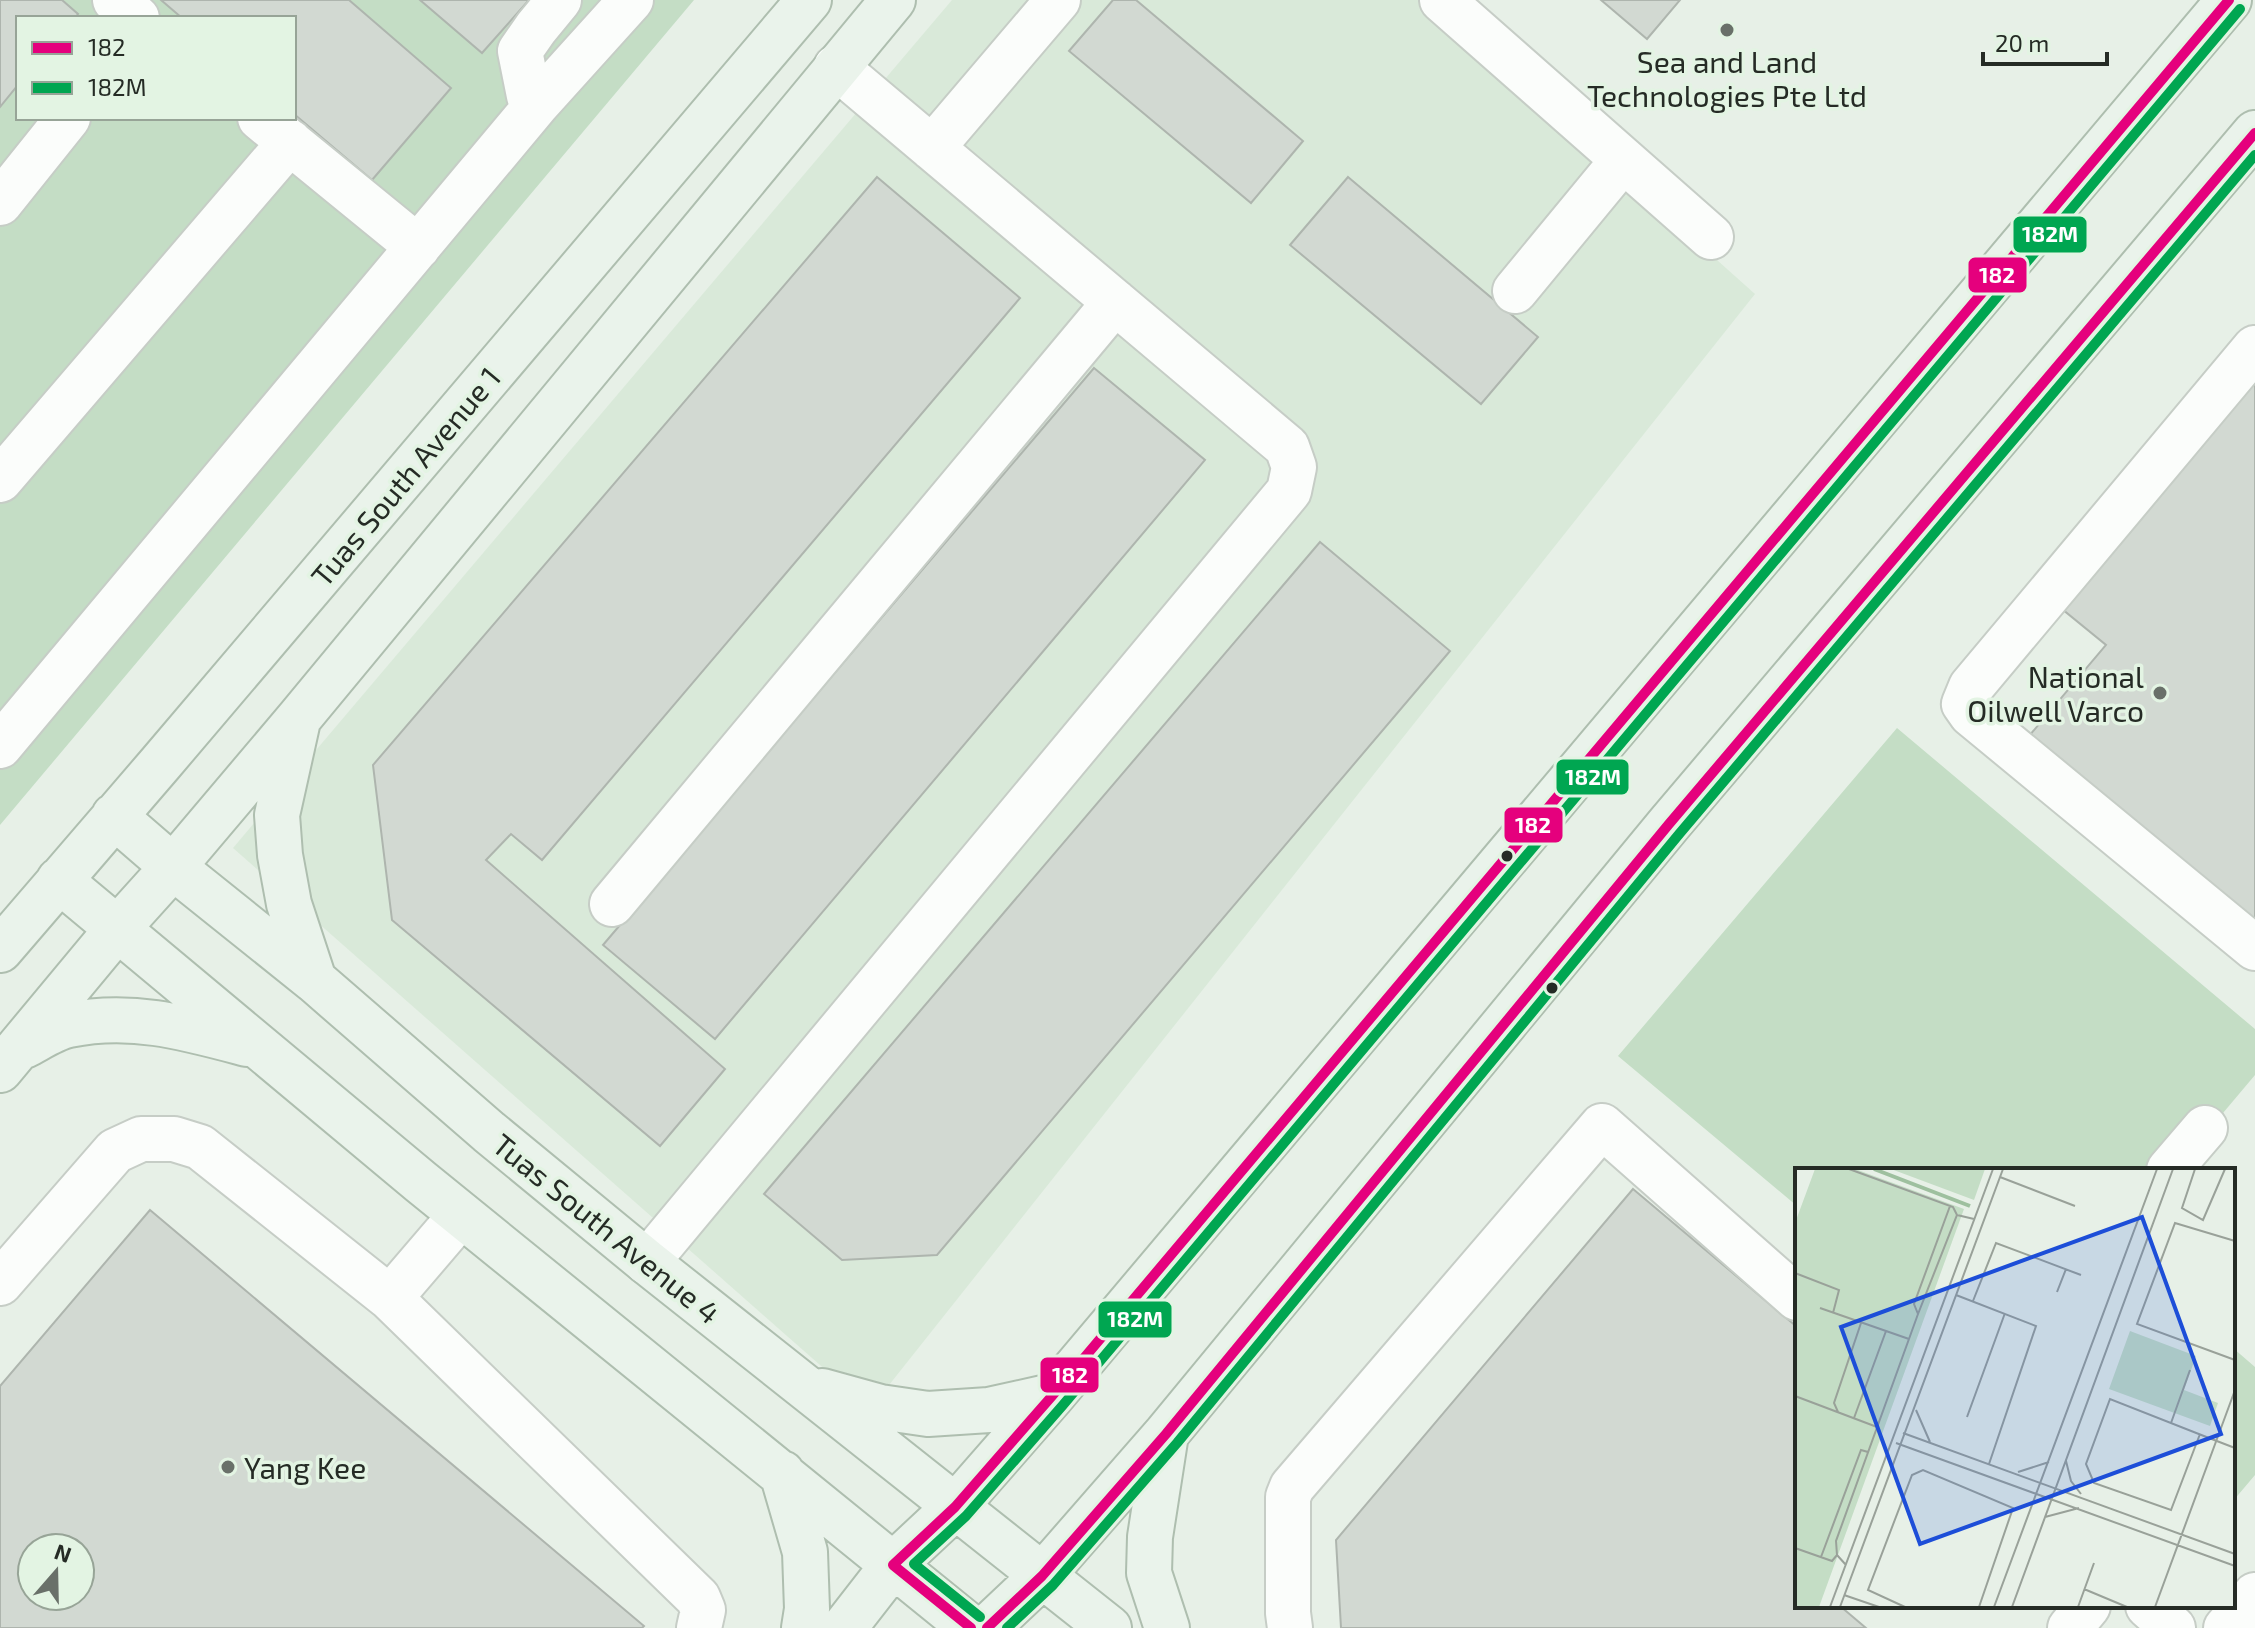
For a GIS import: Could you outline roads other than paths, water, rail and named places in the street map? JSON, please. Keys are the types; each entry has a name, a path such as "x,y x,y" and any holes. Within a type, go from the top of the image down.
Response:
{"main road":[{"name":"Tuas South Avenue 1","path":"0,950 809,0"},
{"path":"9,1060 299,718 893,0"},
{"path":"844,1628 893,1565 955,1507 1052,1396 2229,0"},
{"path":"987,1628 1042,1576 1166,1434 1679,812 2255,133"},
{"path":"299,718 277,815 289,904 314,980"},
{"name":"Tuas South Avenue 4","path":"114,816 314,980 489,1132 647,1262 1109,1628"},
{"path":"59,880 461,1215 971,1628"},
{"path":"9,1060 66,1025 129,1019 186,1028 261,1048"},
{"path":"800,1385 880,1407 928,1414 989,1410 1052,1396"},
{"path":"1166,1434 1150,1537 1149,1573 1167,1628"},
{"path":"782,1473 805,1552 807,1609 804,1628"}],"street":[{"path":"115,0 135,16"},
{"path":"538,103 529,96 520,51 559,0"},
{"path":"0,746 538,103 631,0"},
{"path":"932,148 1058,0"},
{"path":"1442,0 1711,237"},
{"path":"647,1262 1289,491 1294,467 1287,447 836,67"},
{"path":"0,203 66,120"},
{"path":"0,480 275,130 418,247"},
{"path":"1515,291 1623,160"},
{"path":"612,904 1115,302"},
{"path":"2255,348 1971,687 1964,704 1971,714 2255,948"},
{"path":"1290,1628 1288,1497 1292,1487 1602,1126 1795,1296"},
{"path":"2171,1168 2205,1128"},
{"path":"0,1283 115,1151 141,1139 174,1139 200,1147 390,1298 698,1598 703,1610 699,1628"},
{"path":"390,1298 461,1215"},
{"path":"2226,1628 2255,1595"},
{"path":"2070,1628 2086,1608"},
{"path":"2150,1608 2173,1628"}],"place":[{"name":"Sea and Land Technologies Pte Ltd","path":"1727,30"},
{"name":"National Oilwell Varco","path":"2160,693"},
{"name":"Yang Kee","path":"228,1467"}]}
